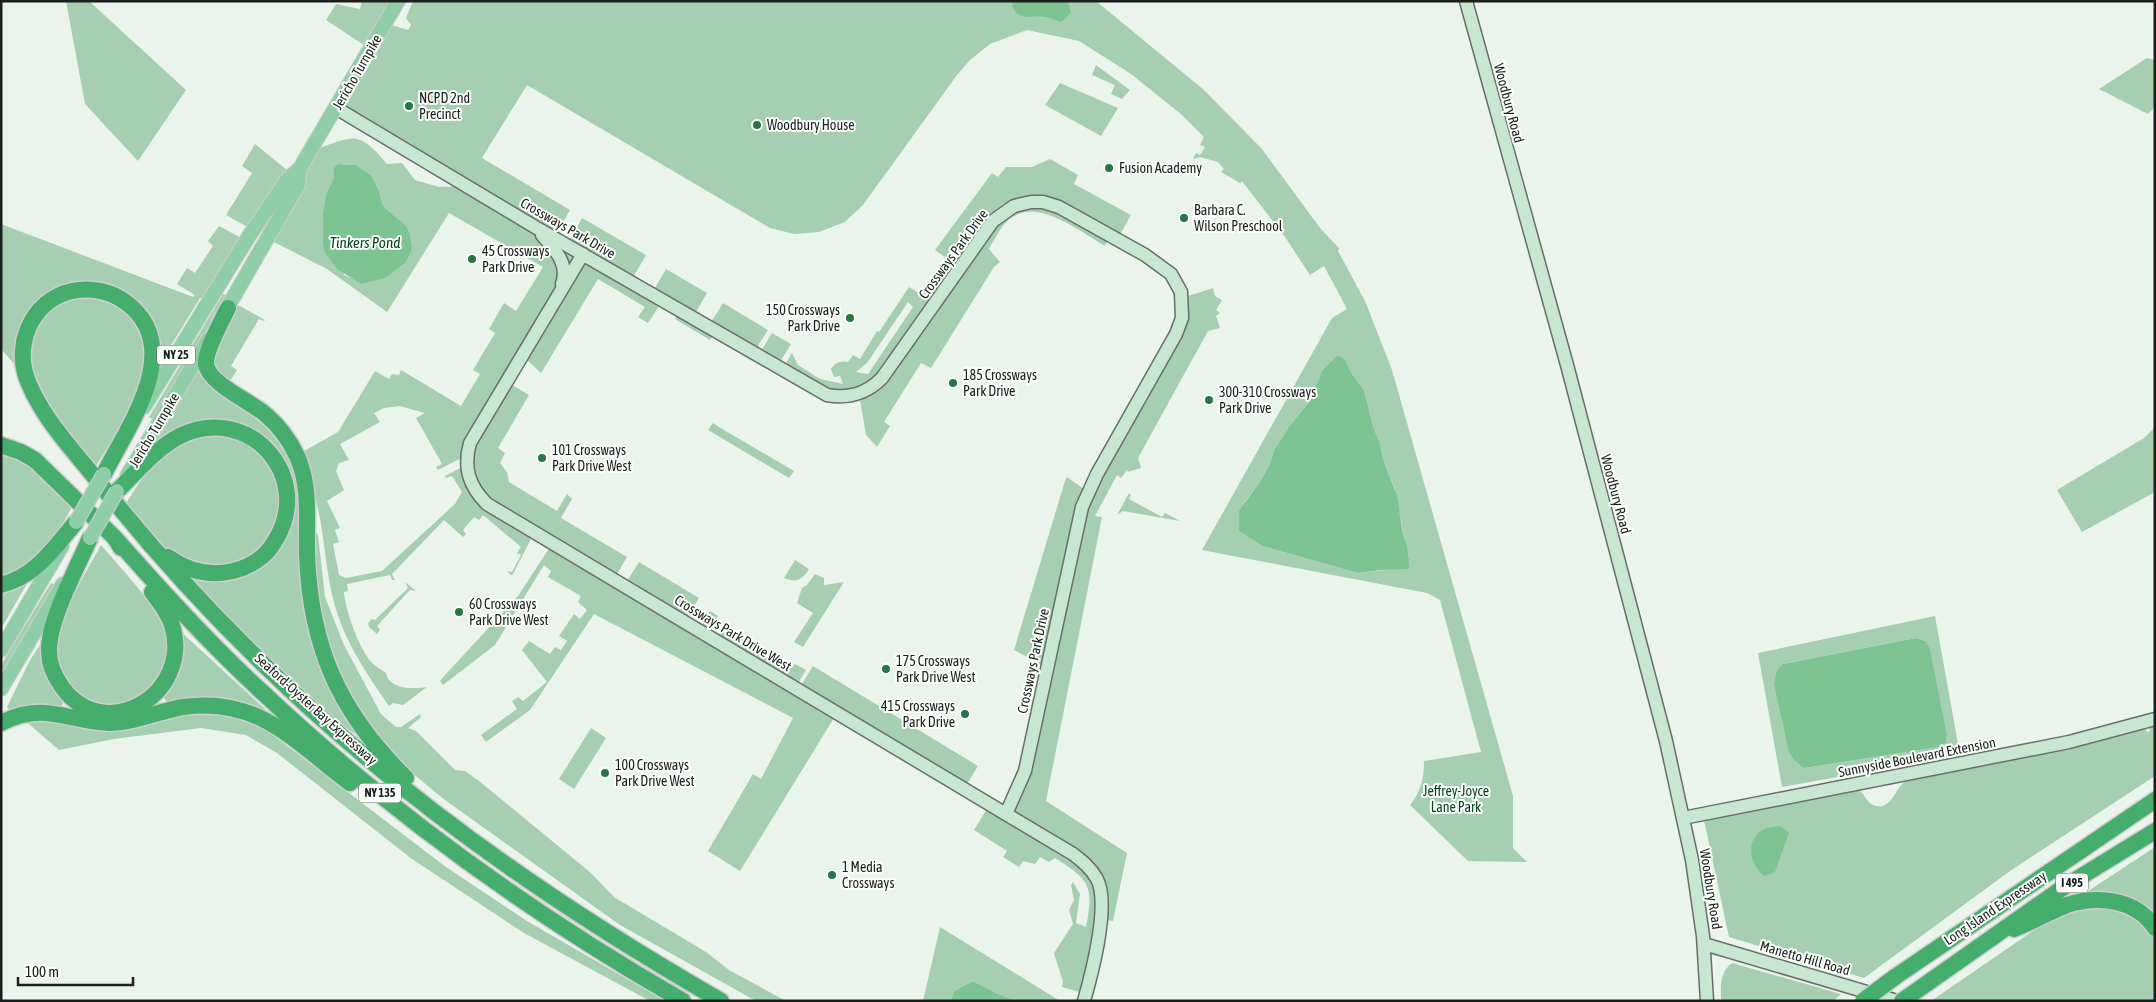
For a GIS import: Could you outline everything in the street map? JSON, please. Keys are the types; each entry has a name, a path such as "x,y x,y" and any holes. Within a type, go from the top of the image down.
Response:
{"highway":[{"name":"Seaford-Oyster Bay Expressway","path":"104,474 146,393 153,356 151,337 145,323 135,309 107,292 90,289 57,296 43,306 32,320 25,336 22,352 24,368 28,382 58,432 131,522 231,631 345,738 436,813 562,904 721,1001"},
{"path":"228,308 208,352 206,364 214,379 271,420 297,455 306,489 307,552 311,606 319,642 340,692 377,746 423,795 562,904"},
{"path":"117,491 164,447 179,436 197,430 216,428 249,435 263,446 274,458 283,474 288,494 288,511 282,530 272,546 258,561 240,570 223,574 205,574 175,562 131,522"},
{"path":"1,446 21,452 35,460 115,538 172,624 176,654 172,671 153,697 141,706 125,711 110,713 96,711 80,704 68,694 52,668 49,652 51,633 90,538"},
{"path":"1,586 19,580 34,570 76,522"},
{"name":"Seaford-Oyster Bay Expressway","path":"115,538 200,632 260,691 398,808 526,902 585,941 684,1001"},
{"path":"1,723 18,715 36,712 110,723 202,705 236,708 253,713 283,731 434,844 483,877 526,902"},
{"name":"Long Island Expressway","path":"1863,1001 1895,977 2155,800"},
{"name":"Long Island Expressway","path":"1902,1001 2064,887 2155,831"},
{"path":"1991,937 2036,920 2068,905 2102,899 2128,904 2141,912 2155,928"}],"main road":[{"name":"Jericho Turnpike","path":"1,650 104,474 249,236 287,180 300,168 398,1"},
{"name":"Jericho Turnpike","path":"1,689 117,491 228,308 298,185 300,168"},
{"path":"249,236 264,245"}],"street":[{"name":"Woodbury Road","path":"1466,1 1647,664 1684,818 1692,860 1704,944 1707,1001"},
{"name":"Crossways Park Drive","path":"336,108 535,227 818,392 827,395 841,397 856,395 866,391 882,378 993,221 1014,206 1037,202 1059,207 1145,255 1164,267 1171,274 1181,292 1182,318 1176,334 1097,474 1082,507 1025,771 1006,814"},
{"path":"535,227 562,261 564,276 560,290"},
{"name":"Crossways Park Drive West","path":"583,254 470,443 466,465 468,478 477,494 487,504 1079,859 1092,870 1100,885 1102,898 1101,919 1084,1001"},
{"name":"Sunnyside Boulevard Extension","path":"1684,818 2068,742 2155,719"},
{"name":"Manetto Hill Road","path":"1704,944 1897,1001"}],"green space":[{"path":"66,1 89,1 186,90 138,161 85,104"},
{"path":"362,1 397,1 370,49 326,20 336,4 360,9"},
{"name":"Jeffrey-Joyce Lane Park","path":"413,1 1096,1 1204,90 1262,149 1320,228 1339,248 1338,251 1365,301 1392,370 1513,796 1513,848 1527,862 1468,861 1410,805 1417,795 1421,784 1424,761 1481,752 1440,600 1427,593 1202,550 1332,318 1347,309 1324,266 1310,275 1285,237 1242,181 1240,183 1221,172 1224,169 1218,162 1200,157 1193,159 1196,153 1200,155 1205,147 1200,145 1204,137 1182,115 1131,74 1079,41 1027,30 990,44 970,60 957,75 863,205 845,222 819,232 794,234 770,228 527,85 482,158 570,210 555,237 567,245 582,218 646,255 631,281 652,293 666,269 707,293 693,317 708,327 723,303 768,330 753,353 716,331 710,340 675,319 681,310 663,300 648,323 638,317 645,307 598,279 541,373 522,355 506,381 529,395 498,448 505,453 500,463 507,472 509,482 557,511 567,494 572,499 561,518 627,557 614,579 624,586 639,562 699,598 685,622 699,630 710,611 718,616 706,635 716,640 725,622 730,625 729,630 792,667 795,664 806,670 797,685 800,687 813,666 978,766 964,789 837,713 740,871 708,851 753,774 761,779 793,718 594,614 530,710 486,742 481,735 517,709 512,701 518,697 523,701 547,682 522,650 529,641 550,654 555,647 561,650 567,641 559,636 574,614 580,619 587,610 578,602 581,596 548,577 551,571 544,565 495,645 443,685 440,681 518,596 552,544 534,533 511,575 507,571 512,572 521,555 517,553 521,547 483,515 479,520 474,517 463,530 466,534 463,537 444,520 392,574 395,580 392,580 390,575 347,584 348,591 344,592 347,609 358,640 368,658 386,673 392,683 410,688 427,687 403,705 393,703 389,706 358,658 340,620 329,580 316,500 297,455 338,432 375,371 389,379 392,374 399,375 401,370 461,406 480,374 473,370 495,333 489,329 504,303 516,311 543,267 449,213 387,312 327,269 272,241 308,153 346,139 357,139 366,143 387,164 402,163 415,180 439,187 465,186 339,107 388,24 408,30 411,25 406,18","holes":["340,164 356,165 371,175 379,190 383,206 399,220 404,264 382,278 362,281 344,275 331,185","1338,355 1345,359 1350,371 1364,390 1383,459 1395,489 1410,567 1358,573 1262,546 1239,531 1245,502 1270,464 1274,450 1291,424 1310,401 1319,379","400,406 425,413 416,418 442,464 436,467 438,470 467,455 466,465 445,476 446,478 452,476 462,492 455,504 382,571 346,578 339,575 333,544 339,542 335,530 340,528 327,501 344,490 336,471 339,463 349,460 340,444 380,422 374,413 384,408"]},
{"path":"2147,58 2155,60 2155,107 2148,114 2099,89"},
{"path":"1096,65 1130,90 1122,99 1111,94 1115,85 1092,75"},
{"path":"1060,83 1118,108 1101,136 1045,105"},
{"path":"255,144 293,175 253,230 226,215 252,173 242,166"},
{"path":"1050,159 1078,175 1074,184 1131,215 1117,240 1110,236 1105,246 1072,226 1046,214 1022,213 1007,221 998,232 989,249 1000,262 994,267 931,368 921,363 884,422 890,426 877,447 866,435 859,394 832,396 782,370 792,353 798,365 820,379 843,384 840,376 834,377 832,367 840,362 848,362 853,355 860,359 877,331 879,332 909,287 922,295 949,260 935,250 992,173 998,177 1006,167 1032,167","holes":["908,302 913,307 868,374 856,372 867,363"]},
{"path":"1,224 193,297 195,295 177,284 187,268 195,273 213,246 208,241 219,226 247,241 208,303 200,298 156,370 157,342 141,304 118,291 51,295 17,367 1,349"},
{"path":"1213,288 1215,296 1222,300 1216,310 1220,313 1216,316 1220,328 1208,331 1138,458 1141,468 1128,472 1127,470 1121,478 1117,475 1095,516 1102,517 1046,801 1127,853 1113,921 1101,919 1086,994 1062,987 1063,982 1054,953 1073,924 1069,910 1074,900 1071,885 1073,882 1080,894 1076,923 1086,927 1089,902 1087,885 1076,872 1055,858 1049,862 1040,857 1035,864 1023,861 1019,867 1003,857 1007,851 974,830 990,804 1005,814 1022,780 1047,668 1014,650 1065,481 1067,477 1088,492 1176,334 1182,298"},
{"path":"223,294 226,295 212,318 208,331 154,420 149,417"},
{"path":"82,297 97,298 114,303 124,311 136,322 140,329 144,337 147,353 145,379 136,400 94,469 44,401 29,361 30,342 38,325 57,306"},
{"path":"234,306 240,306 265,320 259,319 231,366 237,370 226,387 208,354"},
{"path":"772,333 791,344 777,367 758,356"},
{"path":"202,358 256,411 296,462 305,587 363,739 332,719 233,625 182,571 197,577 273,554 289,524 292,507 290,474 232,424 150,448"},
{"path":"713,423 794,471 789,478 708,430"},
{"path":"2155,427 2155,492 2082,532 2057,490 2144,438"},
{"path":"218,433 241,438 260,451 267,460 273,470 280,491 278,518 275,529 268,540 248,557 225,565 200,565 178,557 169,551 153,537 125,505 146,473 172,447 182,440 195,435"},
{"path":"1,454 33,467 72,507 47,551 25,570 1,578"},
{"path":"1129,493 1131,495 1129,499 1162,517 1165,513 1180,521 1123,511 1117,515"},
{"path":"315,531 318,535 325,597 344,645 381,714 396,727 401,727 420,714 421,717 408,728 416,731 455,770 465,771 479,781 591,873 614,897 706,952 729,970 786,1001 756,1001 620,925 445,800 374,742 316,635 312,536"},
{"path":"101,545 157,612 168,636 169,643 164,668 159,681 149,692 138,699 125,703 99,702 75,691 59,670 57,661 57,638 64,611"},
{"path":"795,560 809,569 799,580 784,578"},
{"path":"815,574 824,578 824,585 844,582 803,647 794,642 813,613 797,603 802,588 807,585"},
{"path":"29,580 1,629 1,589"},
{"path":"405,582 416,591 410,590 377,626 380,630 377,634 369,627 368,623 372,619 375,620 408,588"},
{"path":"51,583 56,586 5,672 1,668 5,658"},
{"path":"1935,616 1960,755 1782,787 1758,653","holes":["1916,638 1925,641 1930,648 1947,734 1946,743 1940,747 1804,768 1783,664"]},
{"path":"179,630 277,720 169,706 163,696"},
{"path":"45,638 65,698 60,710 11,713 7,707 30,660"},
{"path":"218,711 261,726 446,867 527,921 665,1001 650,1001 524,933 412,859 277,753 246,735 201,728 114,739 59,750 23,719 40,718 119,731 141,722 177,714"},
{"path":"2155,725 2155,776 2010,871 1864,978 1729,937 1704,820 1856,789 1873,805 1885,805 1900,786 1909,779 2075,747 2145,728 2147,732 2150,731 2149,727"},
{"path":"591,728 606,738 574,789 559,779"},
{"path":"2155,847 2155,920 2079,897"},
{"path":"2114,905 2139,918 2155,936 2155,1001 1931,1001 2052,919 2077,910"},
{"path":"940,927 1060,1001 1016,1001 973,981 954,991 951,1001 923,1001"},
{"path":"1732,963 1841,994 1833,1001 1721,1001 1723,975"}],"water":[{"path":"1013,1 1068,1 1071,13 1061,22 1046,17 1021,16 1014,10"},
{"name":"Tinkers Pond","path":"338,164 356,165 371,175 379,190 383,206 406,226 409,232 412,247 409,256 404,264 385,278 361,284 337,269 326,254 323,245 323,214 326,196 334,178 334,168"},
{"path":"1338,355 1345,359 1350,371 1364,390 1383,459 1397,495 1410,567 1407,569 1358,573 1262,546 1239,531 1239,511 1261,480 1270,464 1274,450 1291,424 1310,401 1322,371"},
{"path":"1916,638 1925,641 1930,648 1947,734 1946,743 1940,747 1804,768 1794,760 1789,752 1774,684 1777,670 1783,664"},
{"path":"1780,826 1789,833 1775,872 1764,876 1755,866 1751,847 1756,836 1763,830"},
{"path":"973,981 1016,1001 951,1001 954,991"}],"place":[{"name":"NCPD 2nd Precinct","path":"409,106"},
{"name":"Woodbury House","path":"757,125"},
{"name":"Fusion Academy","path":"1109,168"},
{"name":"Barbara C. Wilson Preschool","path":"1184,218"},
{"name":"45 Crossways Park Drive","path":"472,259"},
{"name":"150 Crossways Park Drive","path":"850,318"},
{"name":"185 Crossways Park Drive","path":"953,383"},
{"name":"300-310 Crossways Park Drive","path":"1209,400"},
{"name":"101 Crossways Park Drive West","path":"542,458"},
{"name":"60 Crossways Park Drive West","path":"459,612"},
{"name":"175 Crossways Park Drive West","path":"886,669"},
{"name":"415 Crossways Park Drive","path":"965,714"},
{"name":"100 Crossways Park Drive West","path":"605,773"},
{"name":"1 Media Crossways","path":"832,875"}]}
